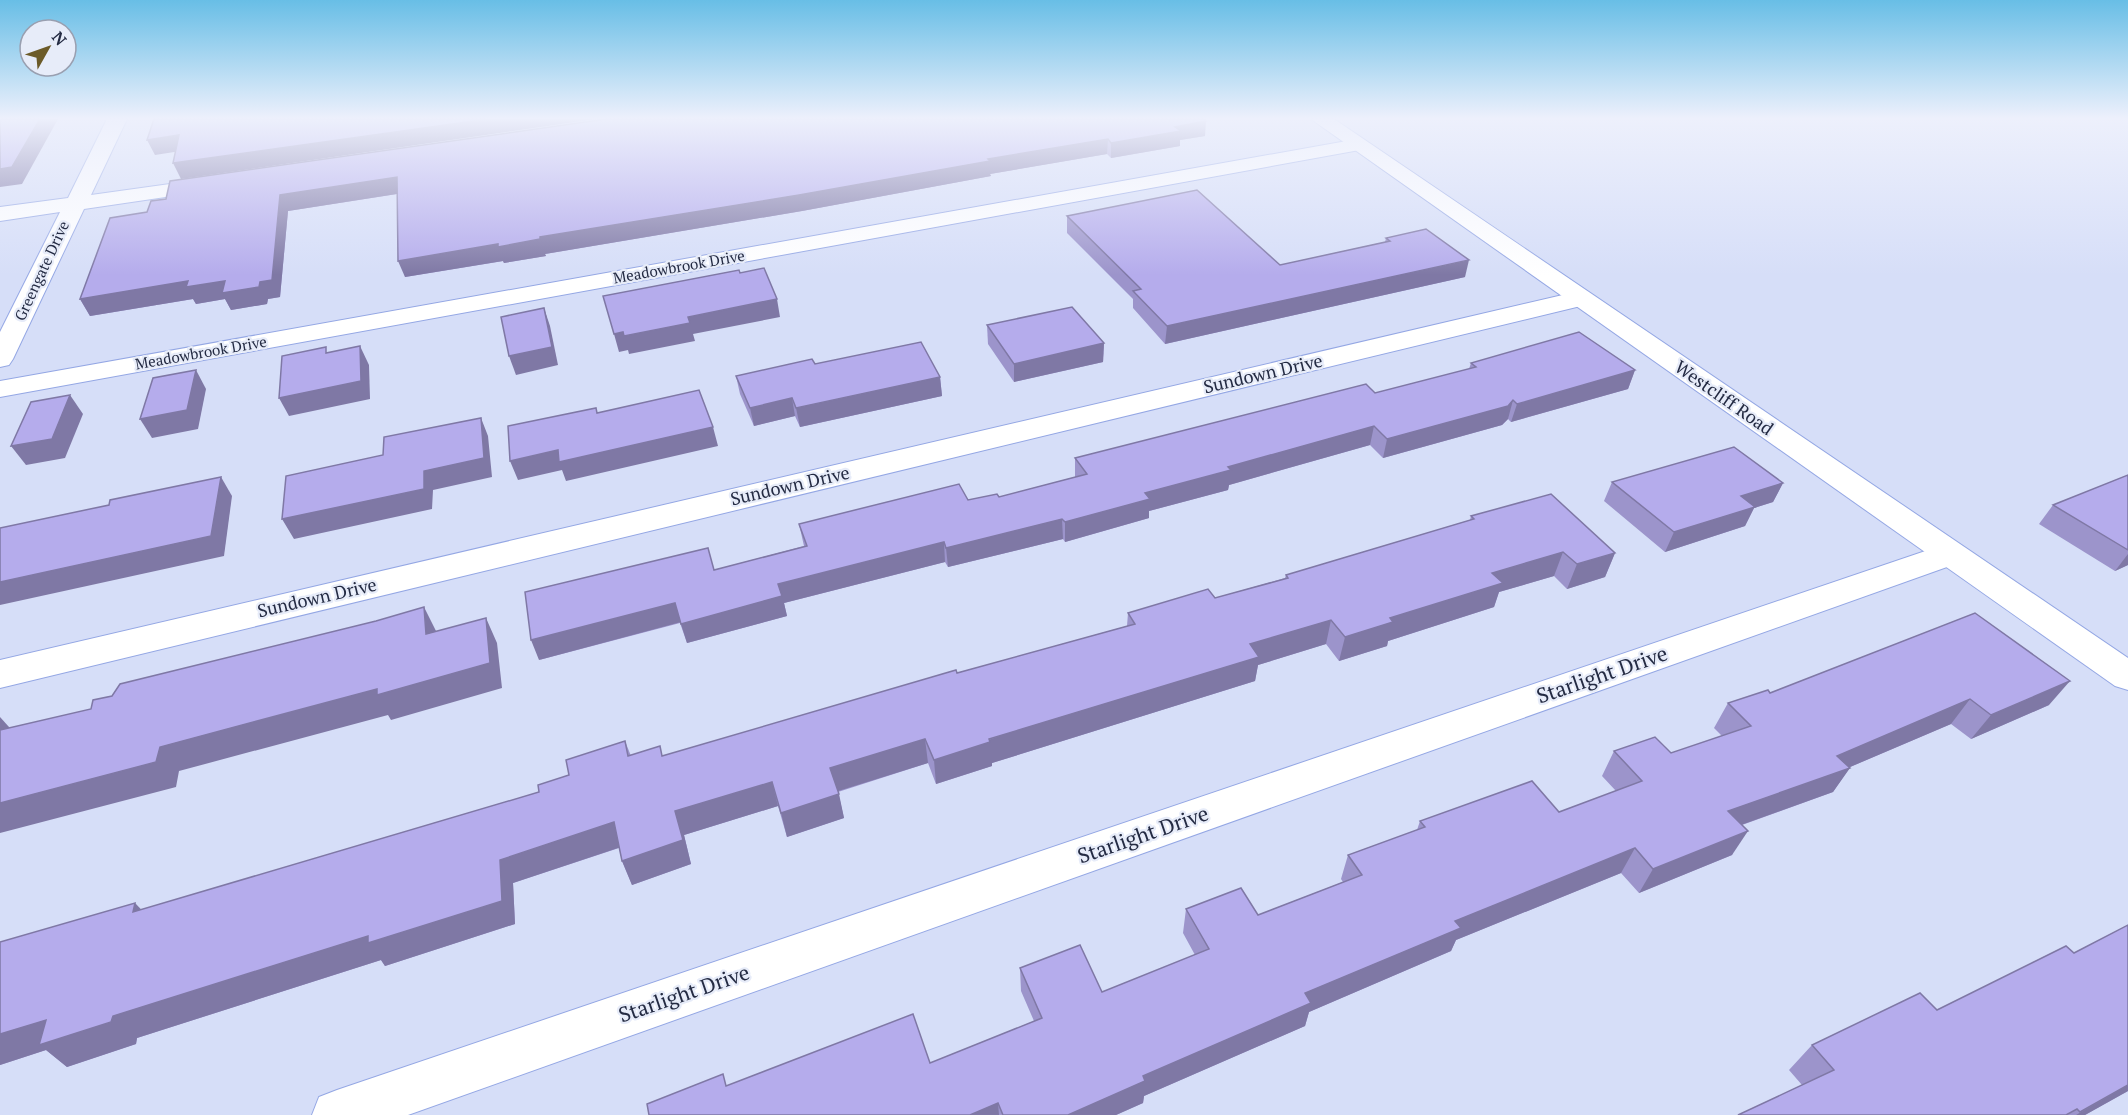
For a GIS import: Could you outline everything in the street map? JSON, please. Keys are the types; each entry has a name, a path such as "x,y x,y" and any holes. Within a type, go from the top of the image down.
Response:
{"street":[{"name":"Greengate Drive","path":"0,359 91,171"},
{"name":"Meadowbrook Drive","path":"0,389 1208,171"},
{"name":"Westcliff Road","path":"1397,171 1949,554 2124,668"},
{"path":"0,214 237,180"},
{"name":"Sundown Drive","path":"0,674 1580,299"},
{"name":"Starlight Drive","path":"337,1115 1949,554"}],"building":[{"path":"240,171 934,171 540,237 540,239 498,247 498,244 398,261 397,177 280,195 272,280 260,282 259,287 222,293 225,281 186,287 188,281 80,299 110,218 147,212 151,201 166,199 170,181"},
{"path":"1197,190 1280,265 1390,241 1386,238 1426,229 1469,260 1167,326 1133,291 1141,289 1067,216"},
{"path":"764,268 777,299 688,317 690,323 624,336 623,332 614,334 603,296 739,270 740,273"},
{"path":"1072,307 1104,343 1014,364 987,325"},
{"path":"544,308 552,347 509,356 501,317"},
{"path":"1579,332 1635,370 1517,404 1513,400 1508,406 1387,439 1374,426 1228,467 1231,470 1145,493 1150,499 1065,522 1062,519 946,548 944,542 778,584 782,596 681,624 675,603 531,640 525,592 708,548 714,570 807,546 799,524 959,484 968,500 997,494 999,497 1087,474 1075,458 1366,384 1375,393 1476,367 1471,363"},
{"path":"921,342 940,377 796,408 792,398 750,408 736,376 812,359 815,364"},
{"path":"360,346 361,381 279,398 282,356 326,347 326,353"},
{"path":"196,370 187,410 140,419 153,378"},
{"path":"699,390 713,427 559,462 558,450 510,461 508,426 596,408 597,413"},
{"path":"70,395 52,439 11,446 31,402"},
{"path":"481,418 484,458 424,471 424,489 282,519 286,476 383,455 384,437"},
{"path":"1734,447 1783,483 1741,496 1755,507 1674,532 1612,482"},
{"path":"2128,475 2128,550 2053,505"},
{"path":"221,477 211,536 0,582 0,528 109,505 110,500"},
{"path":"1551,494 1615,553 1577,564 1563,552 1492,573 1503,583 1390,618 1393,622 1345,637 1331,620 1250,644 1259,657 989,739 990,742 934,760 925,739 830,768 839,794 781,813 772,782 675,811 683,840 622,861 614,822 500,860 502,901 368,943 368,936 113,1016 111,1022 39,1045 46,1020 0,1034 0,942 135,903 133,912 539,792 538,785 569,775 566,760 625,741 628,756 660,746 662,756 956,670 957,673 1135,624 1128,613 1208,589 1215,598 1288,578 1286,575 1474,519 1471,516"},
{"path":"424,607 426,634 486,618 490,663 377,695 377,689 160,747 156,762 0,803 0,730 91,709 93,700 112,696 120,684"},
{"path":"1975,613 2070,681 1991,715 1970,699 1837,756 1850,768 1728,811 1748,831 1653,869 1635,848 1455,921 1461,928 1305,993 1311,1003 1143,1076 1145,1081 1068,1115 1003,1115 998,1103 970,1115 649,1115 647,1104 723,1074 726,1086 913,1014 930,1063 1042,1018 1020,968 1080,945 1102,992 1209,949 1186,909 1241,888 1258,915 1362,875 1348,855 1425,827 1420,821 1532,781 1559,812 1642,781 1614,751 1655,737 1671,753 1751,726 1728,703 1768,690 1770,693"},
{"path":"2128,925 2128,1085 2080,1112 2077,1109 2066,1115 1738,1115 1834,1070 1812,1045 1920,993 1937,1010 2066,946 2074,953"}]}
